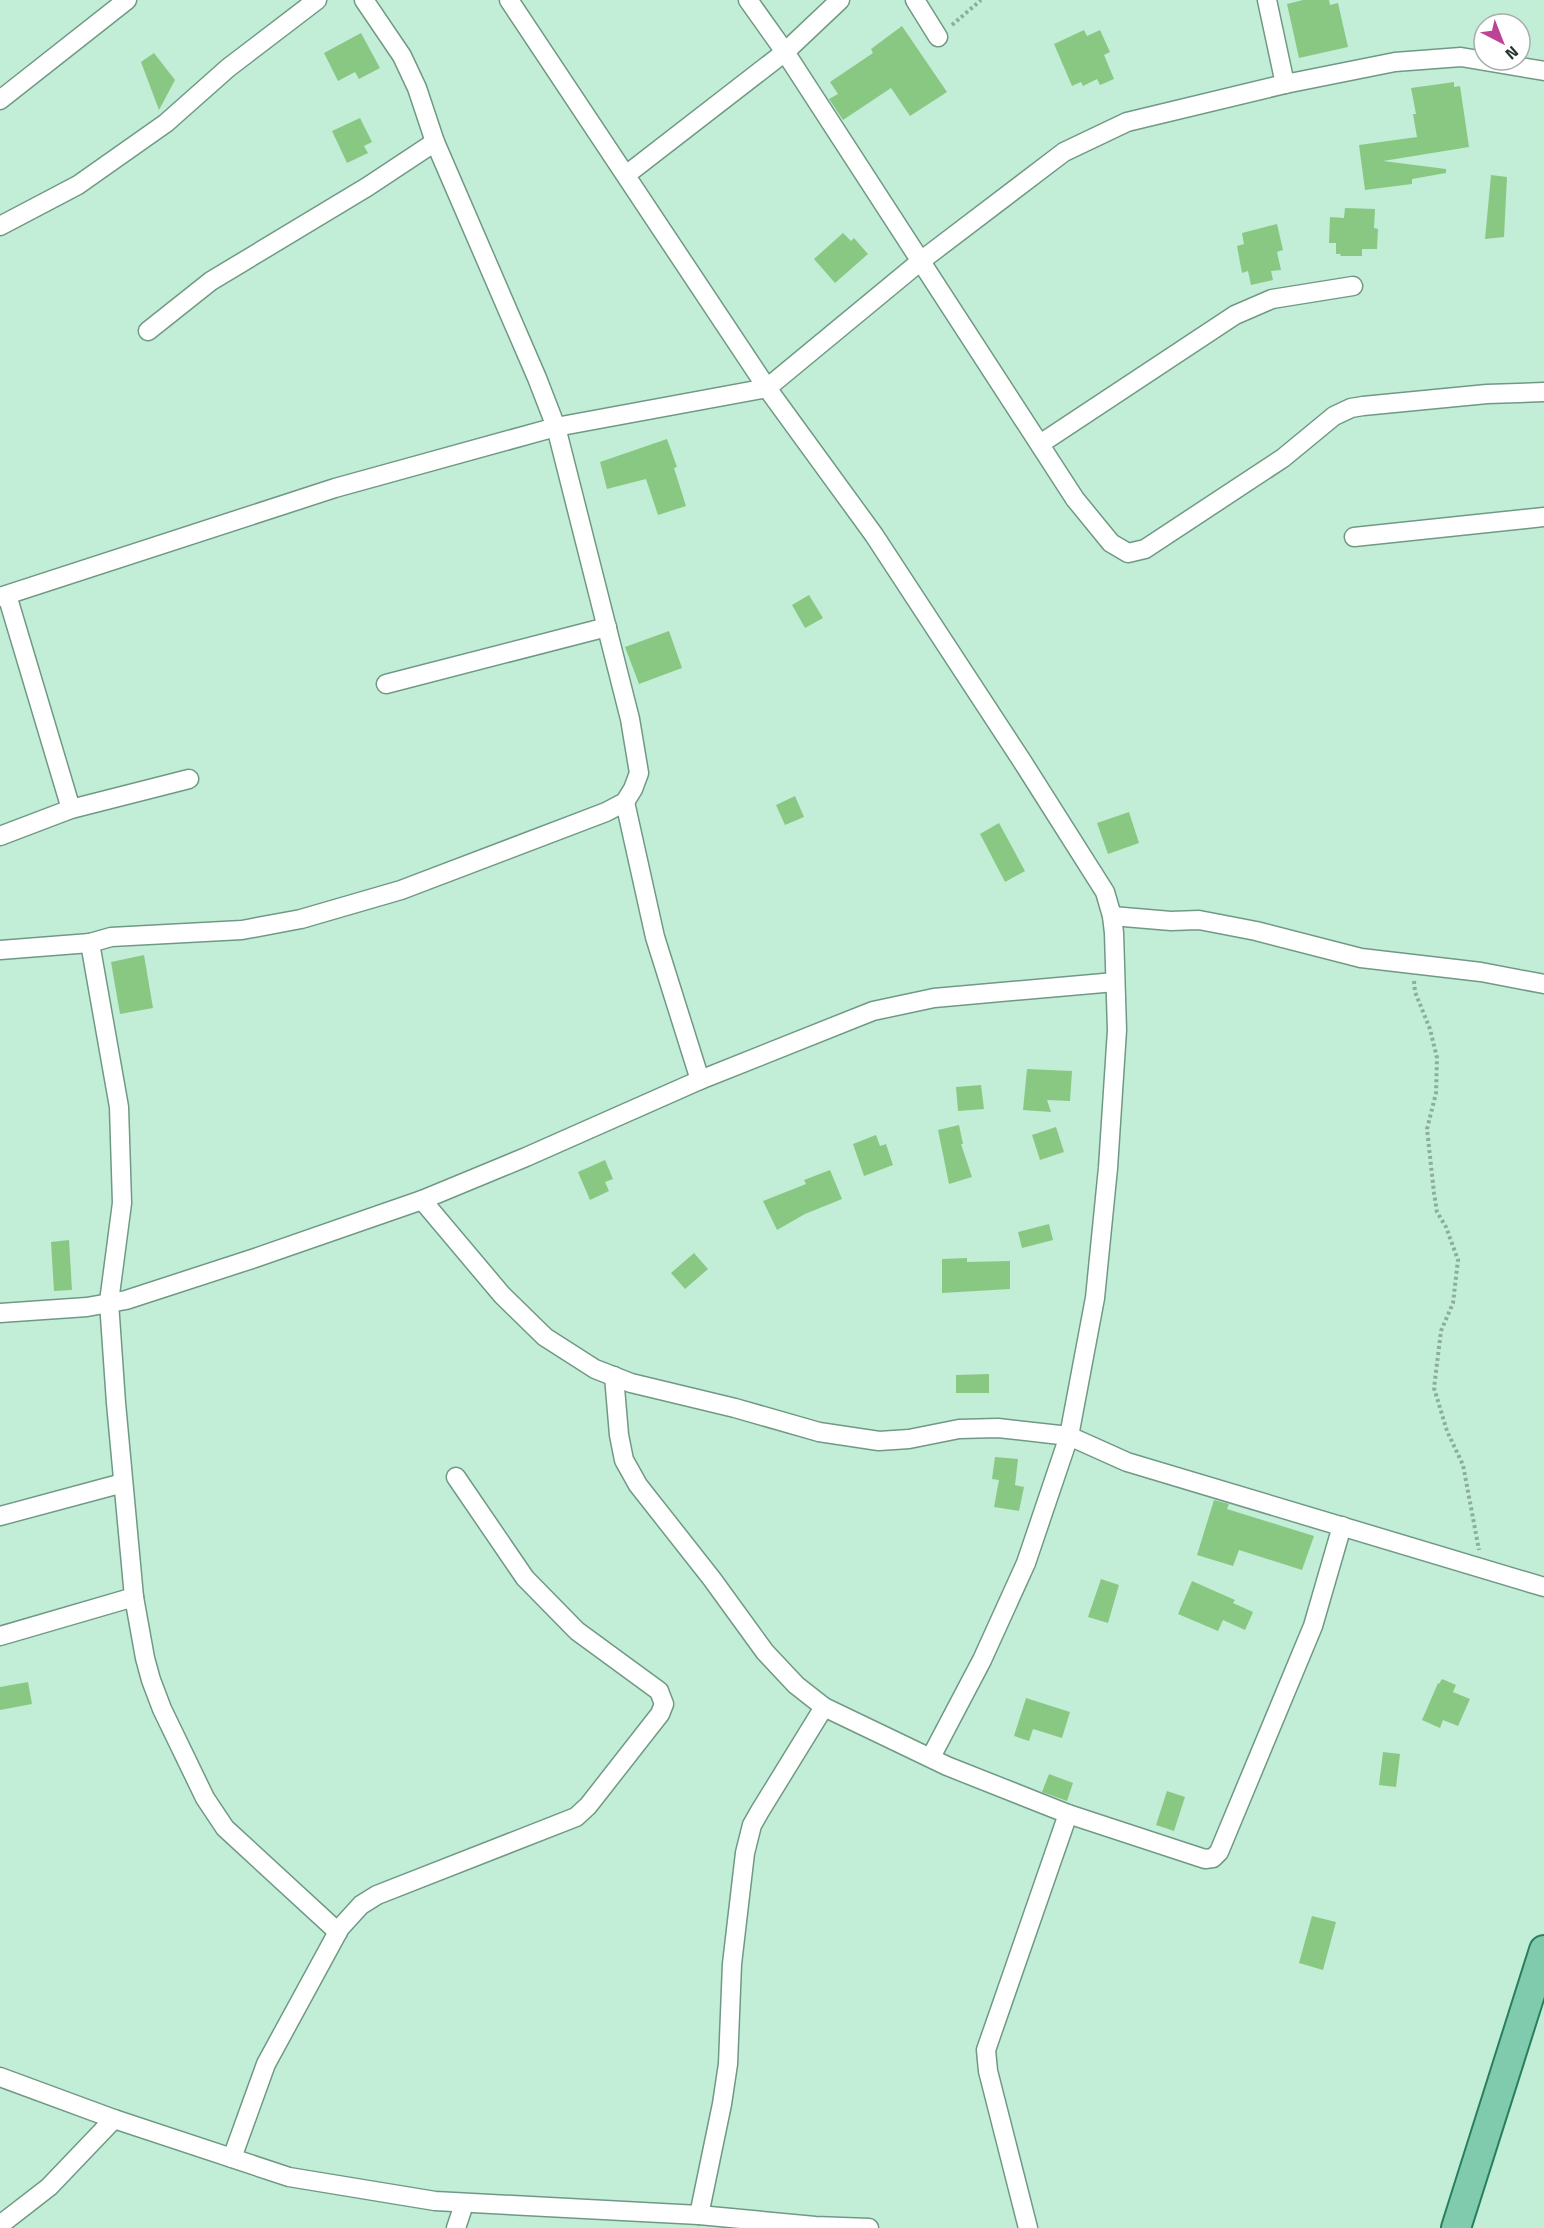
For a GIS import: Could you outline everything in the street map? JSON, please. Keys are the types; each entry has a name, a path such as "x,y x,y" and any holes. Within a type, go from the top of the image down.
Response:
{"main road":[{"path":"1456,2228 1544,1950"}],"street":[{"path":"0,100 127,0"},
{"path":"0,226 78,185 166,123 228,68 316,0"},
{"path":"0,950 90,943 111,937 242,930 301,919 401,890 606,812 625,802 633,789 639,773 630,719 556,427 435,142 417,88 402,56 364,0"},
{"path":"509,0 767,388 874,536 1105,892 1112,916 1117,1030 1109,1145 1095,1298 1069,1436 1026,1563 982,1660 931,1757"},
{"path":"748,0 785,52 922,260 1076,498 1111,543 1128,554 1145,549 1254,478 1343,411 1363,406 1476,395 1544,392"},
{"path":"626,175 785,52 840,0"},
{"path":"915,0 938,37"},
{"path":"1267,0 1285,84"},
{"path":"71,809 3,596 335,488 556,427 767,388 922,260 1064,152 1127,122 1285,84 1395,62 1461,57 1544,71"},
{"path":"148,331 211,281 367,187 435,142"},
{"path":"1040,444 1224,322 1257,304 1272,299 1353,286"},
{"path":"1354,537 1544,517"},
{"path":"386,684 607,627"},
{"path":"0,836 71,809 189,779"},
{"path":"625,802 655,937 700,1080"},
{"path":"1112,916 1171,921 1199,920 1360,958 1481,972 1544,984"},
{"path":"90,943 119,1107 122,1203 109,1302 134,1597 145,1658 162,1709 212,1812 225,1828 338,1932"},
{"path":"0,1313 87,1307 126,1300 422,1200 700,1080 873,1011 934,998 1115,982"},
{"path":"422,1200 502,1295 545,1337 595,1369 631,1383 735,1408 819,1432 879,1441 909,1439 959,1429 998,1428 1069,1436 1127,1462 1544,1587"},
{"path":"614,1376 619,1435 624,1460 638,1485 712,1579 765,1652 796,1685 824,1707 947,1766 1068,1814 1205,1859 1213,1858 1219,1852 1313,1626 1342,1526"},
{"path":"232,2158 266,2064 338,1932 361,1905 377,1895 576,1817 588,1806 660,1714 664,1704 659,1691 577,1631 525,1578 456,1478"},
{"path":"0,1516 123,1483"},
{"path":"0,1636 134,1597"},
{"path":"699,2215 726,2073 732,1964 747,1844 752,1825 824,1707"},
{"path":"1028,2228 988,2071 986,2050 1068,1814"},
{"path":"0,2077 114,2119 289,2176 465,2204 699,2215 815,2226 868,2228"},
{"path":"0,2225 49,2187 114,2119"},
{"path":"456,2228 465,2204"}],"path":[{"path":"938,37 981,0"},
{"path":"1412,965 1415,992 1430,1029 1437,1058 1436,1093 1427,1129 1434,1193 1437,1212 1446,1227 1458,1260 1453,1303 1441,1330 1434,1388 1447,1431 1463,1465 1470,1493 1481,1569"}],"building":[{"path":"1303,0 1329,0 1330,5 1338,3 1348,47 1299,58 1287,4"},
{"path":"902,26 947,92 910,116 891,88 843,120 829,99 838,94 830,82 873,53 871,49"},
{"path":"1084,30 1087,36 1100,30 1110,52 1104,55 1114,79 1100,85 1097,79 1083,86 1081,82 1072,86 1054,44"},
{"path":"361,33 380,68 359,79 355,72 338,81 324,53"},
{"path":"154,53 175,80 159,110 141,62"},
{"path":"1454,82 1454,87 1460,86 1469,147 1383,161 1446,169 1446,173 1412,179 1412,184 1365,190 1359,145 1417,137 1413,114 1416,114 1411,88"},
{"path":"360,118 372,142 364,146 368,153 347,163 332,131"},
{"path":"1491,175 1507,177 1504,237 1485,239"},
{"path":"1345,208 1375,209 1374,228 1378,229 1377,249 1362,249 1362,256 1336,254 1336,243 1329,243 1330,217 1344,218"},
{"path":"1277,224 1283,250 1277,252 1281,270 1271,271 1273,280 1251,285 1248,271 1242,273 1237,246 1244,244 1242,233"},
{"path":"843,233 851,241 854,238 868,254 835,283 814,259"},
{"path":"667,439 677,467 674,468 686,506 658,515 646,479 607,489 600,462"},
{"path":"809,595 823,618 805,628 792,605"},
{"path":"669,631 682,668 639,684 625,647"},
{"path":"795,796 804,817 785,825 776,805"},
{"path":"1129,812 1139,843 1108,854 1097,823"},
{"path":"999,823 1025,871 1005,882 980,834"},
{"path":"144,955 153,1008 120,1014 111,962"},
{"path":"1027,1069 1072,1071 1070,1101 1047,1100 1051,1112 1023,1110"},
{"path":"981,1085 984,1109 958,1111 956,1087"},
{"path":"959,1125 963,1144 961,1144 972,1177 949,1184 938,1130"},
{"path":"1056,1127 1064,1152 1040,1160 1032,1135"},
{"path":"876,1135 880,1146 886,1144 893,1165 864,1176 853,1144"},
{"path":"605,1160 613,1179 605,1182 609,1191 590,1200 578,1172"},
{"path":"830,1170 842,1199 805,1214 777,1230 763,1201 806,1184 804,1180"},
{"path":"1049,1224 1053,1240 1022,1248 1018,1232"},
{"path":"69,1240 72,1290 54,1291 51,1242"},
{"path":"694,1253 708,1269 685,1289 671,1273"},
{"path":"967,1258 967,1262 1010,1261 1010,1289 942,1293 942,1259"},
{"path":"989,1374 989,1393 956,1393 956,1375"},
{"path":"995,1457 1018,1459 1015,1485 1024,1487 1019,1511 994,1507 999,1480 992,1479"},
{"path":"1214,1500 1229,1504 1227,1509 1314,1536 1302,1570 1239,1550 1233,1566 1197,1555"},
{"path":"1101,1579 1119,1585 1108,1623 1088,1617"},
{"path":"1192,1581 1235,1600 1233,1603 1253,1612 1245,1630 1223,1620 1218,1631 1178,1614"},
{"path":"1442,1679 1456,1685 1453,1692 1470,1699 1458,1726 1443,1720 1440,1728 1422,1720 1438,1683"},
{"path":"28,1682 32,1704 0,1710 0,1687"},
{"path":"1026,1698 1070,1712 1062,1738 1033,1729 1029,1741 1014,1736"},
{"path":"1383,1752 1400,1754 1396,1787 1379,1785"},
{"path":"1049,1774 1073,1783 1067,1801 1042,1792"},
{"path":"1167,1791 1185,1797 1174,1831 1156,1825"},
{"path":"1312,1916 1336,1922 1323,1970 1299,1963"}]}
